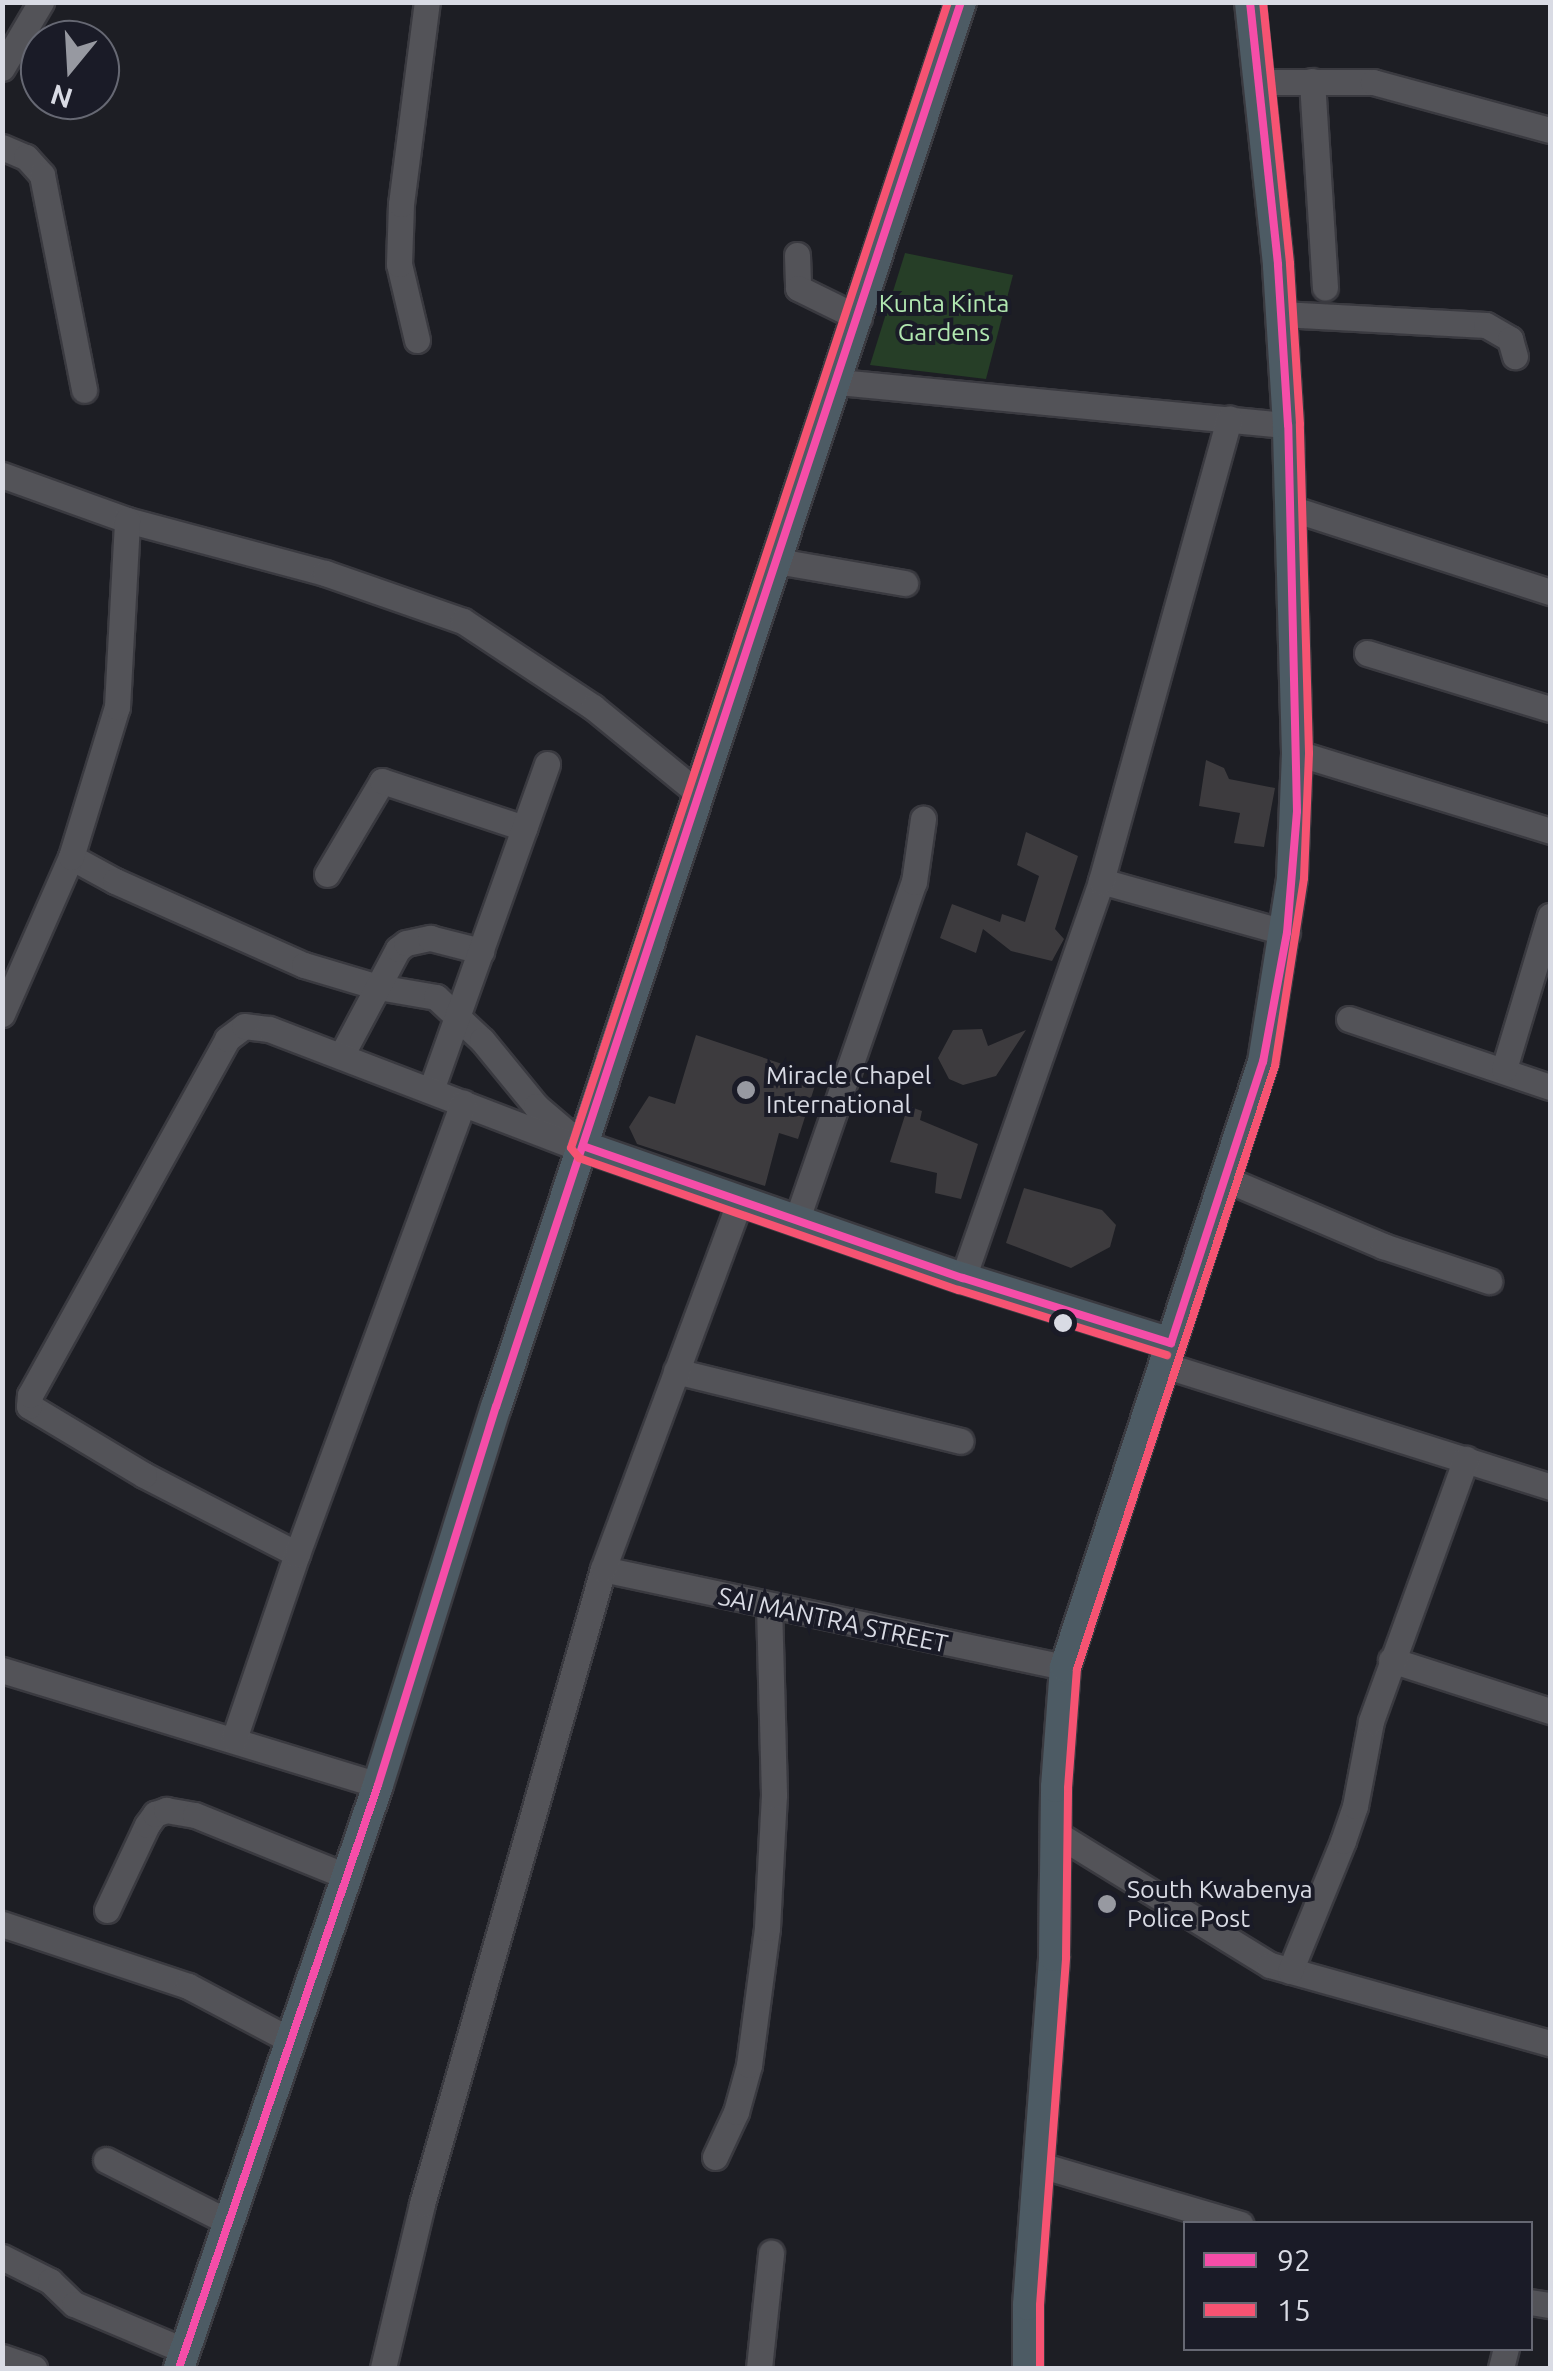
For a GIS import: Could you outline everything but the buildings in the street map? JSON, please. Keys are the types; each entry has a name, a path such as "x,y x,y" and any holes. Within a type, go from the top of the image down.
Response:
{"main road":[{"path":"182,2360 378,1785 698,793 838,382 961,2"},
{"path":"1028,2368 1028,2305 1040,2164 1065,1667 1263,1062 1287,933 1297,753 1288,425 1262,82 1250,2"},
{"path":"583,1148 797,1219 1168,1354"}],"street":[{"path":"2,68 41,2"},
{"path":"417,340 399,264 402,204 428,2"},
{"path":"1312,81 1325,288"},
{"path":"1262,82 1373,82 1550,130"},
{"path":"2,147 26,157 42,174 84,390"},
{"path":"798,255 798,288 858,318"},
{"path":"1281,314 1486,325 1510,340 1515,356"},
{"path":"838,382 1288,425"},
{"path":"963,1278 1101,881 1229,418"},
{"path":"2,475 127,520 325,573 464,621 593,707 698,793"},
{"path":"1290,508 1550,592"},
{"path":"2,1014 71,856 117,706 127,520"},
{"path":"777,560 905,583"},
{"path":"1367,653 1550,709"},
{"path":"1297,753 1550,832"},
{"path":"431,1090 547,764"},
{"path":"327,874 382,781 524,828"},
{"path":"797,1219 914,882 923,818"},
{"path":"71,856 114,882 304,964 378,987 436,997 456,1012 536,1106 583,1148"},
{"path":"1101,881 1287,933"},
{"path":"1504,1069 1550,916"},
{"path":"341,1056 398,949 414,940 430,938 480,951"},
{"path":"1350,1018 1550,1086"},
{"path":"297,1554 36,1414 29,1401 163,1150 235,1030 244,1026 270,1029 583,1148"},
{"path":"234,1739 297,1554 463,1103"},
{"path":"1224,1178 1384,1246 1489,1281"},
{"path":"383,2368 422,2204 603,1569 740,1200"},
{"path":"1168,1354 1550,1487"},
{"path":"676,1371 961,1441"},
{"path":"1290,1971 1355,1806 1370,1721 1466,1459"},
{"name":"SAI MANTRA STREET","path":"603,1569 769,1608 1065,1667"},
{"path":"715,2157 736,2112 750,2065 767,1928 774,1795 769,1608"},
{"path":"1392,1660 1550,1712"},
{"path":"2,1670 378,1785"},
{"path":"107,1910 148,1825 166,1810 194,1815 346,1876"},
{"path":"1057,1834 1244,1951 1290,1971 1550,2043"},
{"path":"2,1924 188,1986 290,2040"},
{"path":"106,2160 228,2222"},
{"path":"1040,2164 1230,2221"},
{"path":"758,2368 770,2253"},
{"path":"2,2256 50,2281 74,2304 182,2360"},
{"path":"2,2357 34,2368"}],"green space":[{"name":"Kunta Kinta Gardens","path":"905,253 1013,275 986,379 870,365"}],"transit line":[{"name":"15","path":"948,2 571,1148 579,1158 959,1290 1167,1355"},
{"name":"92","path":"179,2368 378,1785 496,1407 961,2"},
{"name":"92","path":"583,1146 963,1278 1171,1343 1263,1062 1287,933 1297,811 1288,425 1278,264 1250,2"},
{"name":"15","path":"1040,2368 1040,2305 1066,1957 1068,1788 1077,1669 1275,1066 1304,878 1309,753 1300,424 1290,263 1263,2"}],"place":[{"name":"Miracle Chapel International","path":"746,1090"},
{"name":"South Kwabenya Police Post","path":"1107,1904"}]}
